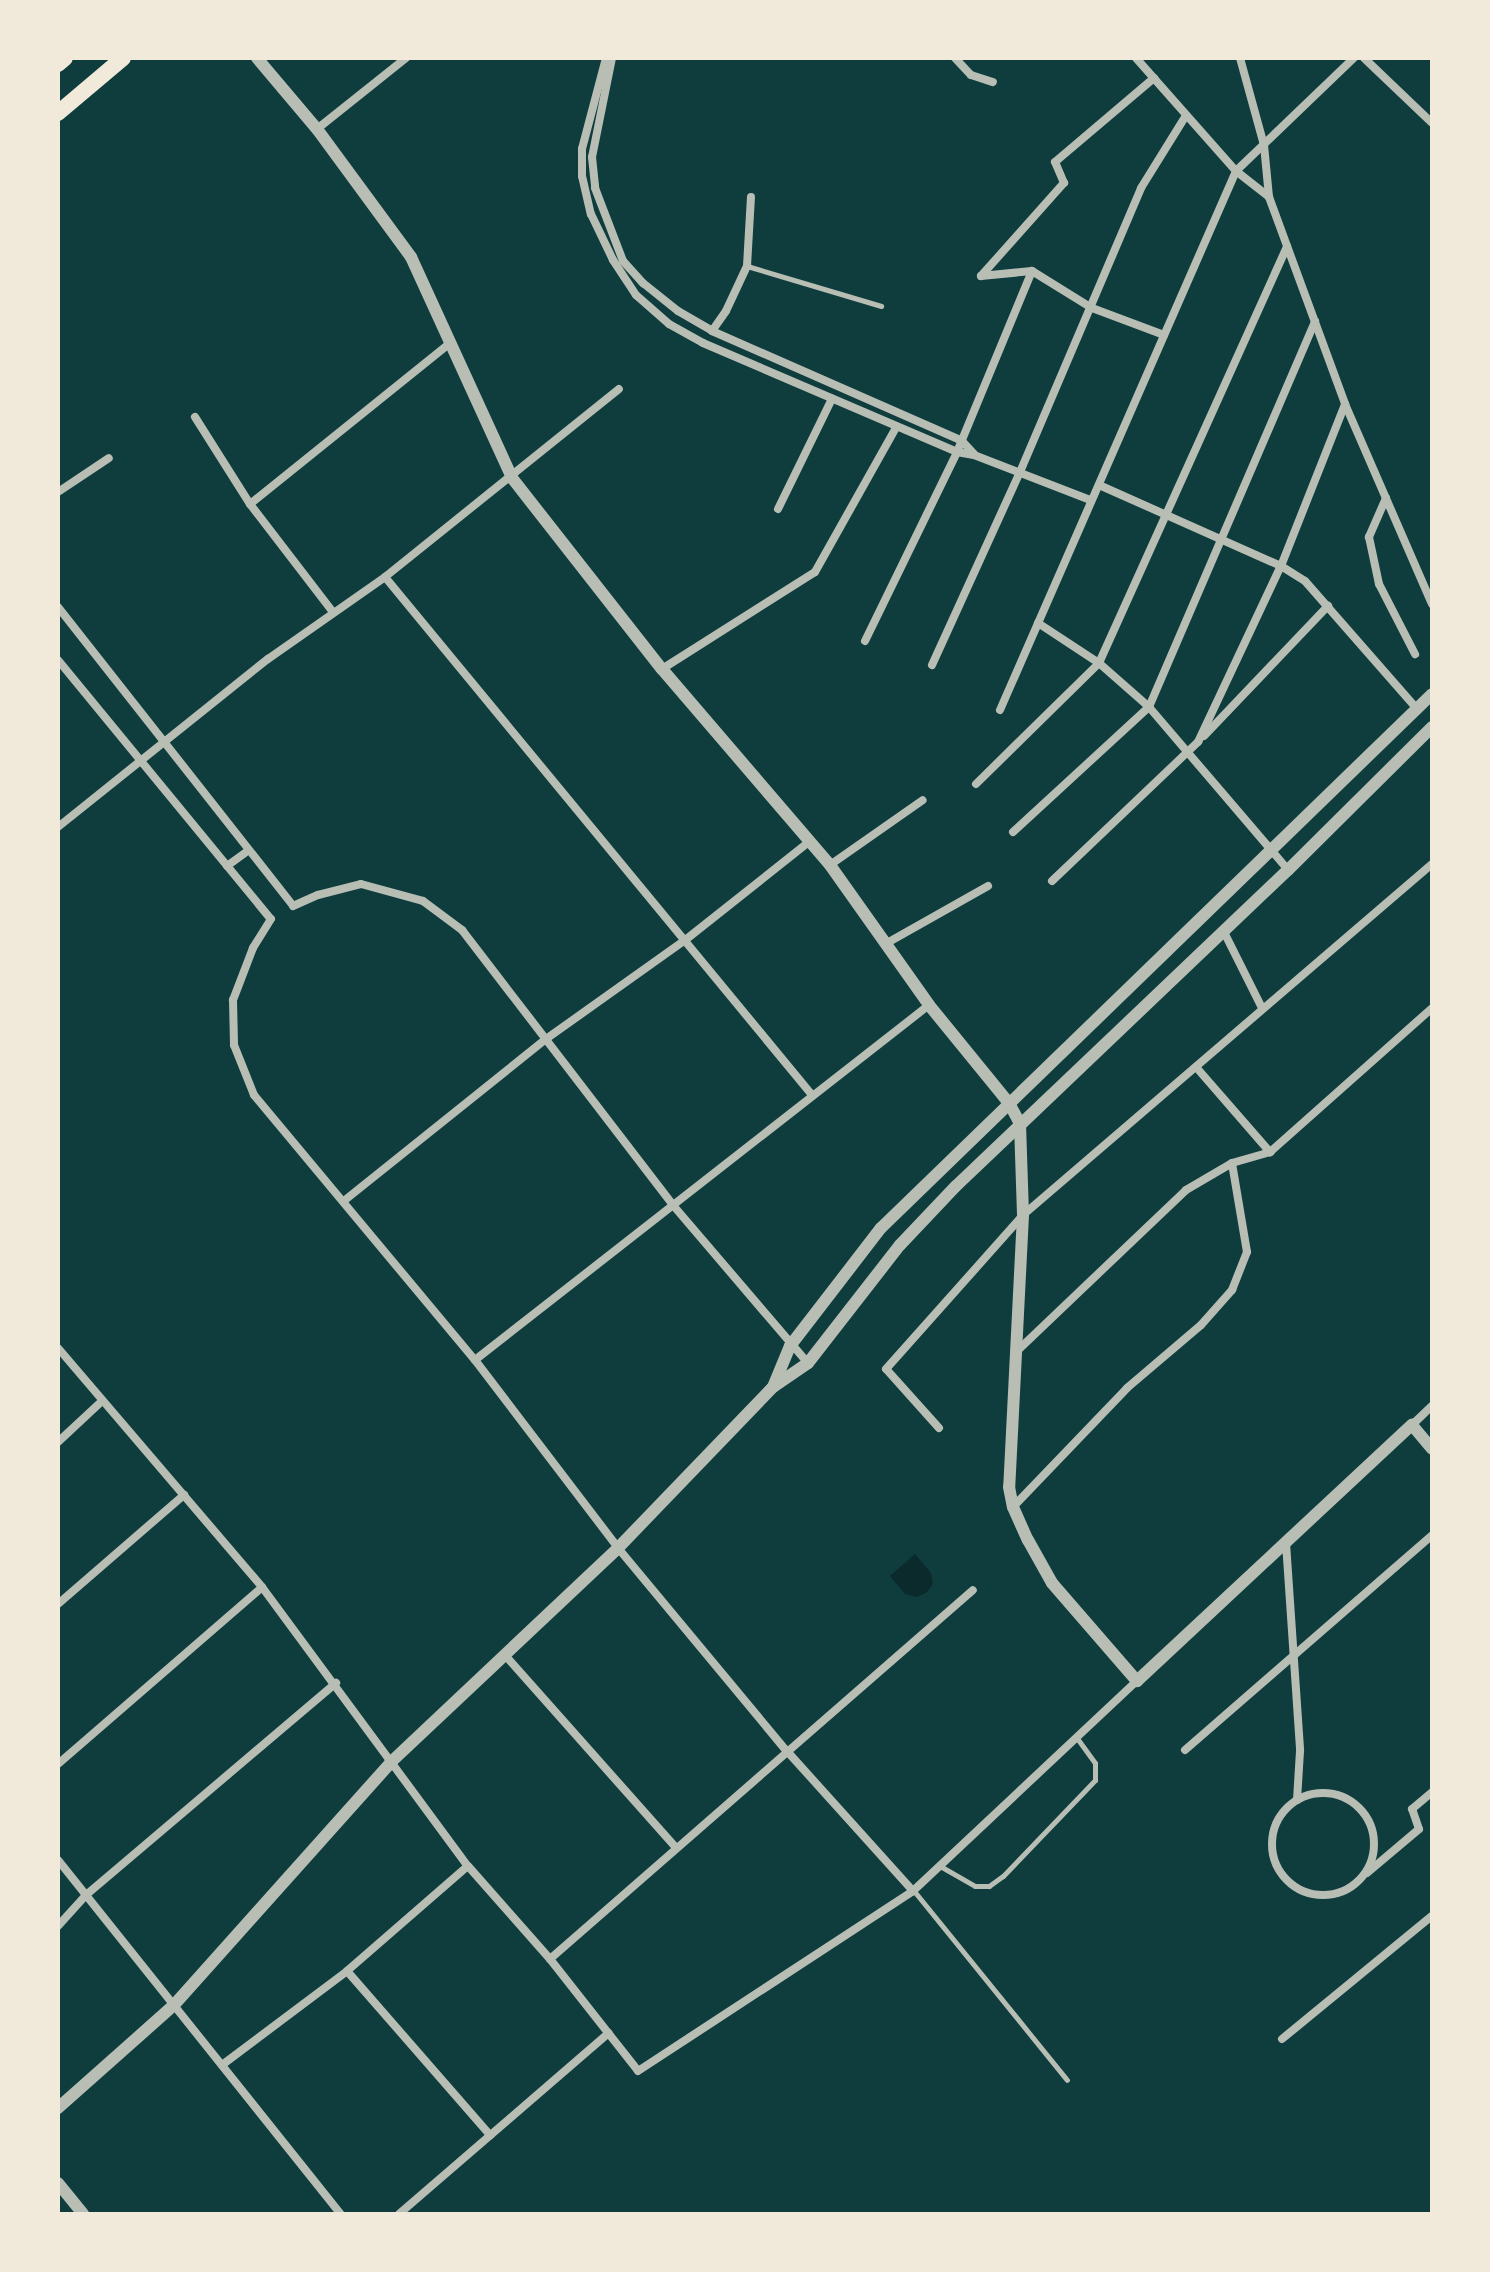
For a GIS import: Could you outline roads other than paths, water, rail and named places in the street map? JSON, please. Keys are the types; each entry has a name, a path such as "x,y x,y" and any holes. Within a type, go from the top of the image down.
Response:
{"main road":[{"path":"58,64 65,58"},
{"path":"58,113 123,58"}],"street":[{"path":"257,58 317,129 411,257 512,478 662,669 830,865 929,1005 1009,1103 1020,1124 1023,1215 1009,1487 1013,1507 1052,1583 1137,1681"},
{"path":"317,129 406,58"},
{"path":"610,58 592,157 601,208 623,261 643,283 678,311 712,331 962,441 974,455"},
{"path":"610,58 582,149 582,176 591,214 613,260 636,295 669,324 703,343 957,452 974,455 1090,500"},
{"path":"955,58 971,75 993,82"},
{"path":"1136,58 1185,117 1236,171 1269,197"},
{"path":"1240,58 1264,145 1269,197 1345,404 1432,604"},
{"path":"1000,710 1236,171 1354,58"},
{"path":"1364,58 1432,123"},
{"path":"1154,78 1055,162 1064,183 981,276 1032,271 1092,308 1164,335"},
{"path":"932,665 1092,308 1141,188 1185,117"},
{"path":"712,331 726,311 747,266 751,197"},
{"path":"976,784 1099,663 1287,247"},
{"path":"865,641 962,441 1032,271"},
{"path":"1013,832 1149,707 1315,321"},
{"path":"250,504 450,343"},
{"path":"58,827 268,659 385,577 512,478 619,389"},
{"path":"778,509 832,399"},
{"path":"1198,742 1281,566 1345,404"},
{"path":"195,417 250,504 333,612"},
{"path":"662,669 815,572 897,426"},
{"path":"58,492 109,458"},
{"path":"1099,485 1281,566 1305,581 1418,710"},
{"path":"1386,498 1369,537 1379,584 1415,654"},
{"path":"385,577 812,1095"},
{"path":"1052,881 1190,751 1328,606"},
{"path":"58,607 293,906 318,895 361,884 423,901 462,930 672,1204 790,1346 808,1363"},
{"path":"1038,623 1099,663 1149,707 1190,751 1288,870"},
{"path":"58,660 271,919 253,948 233,1000 234,1045 254,1095 345,1200 475,1360 618,1548 786,1750 913,1891"},
{"path":"773,1387 790,1346 881,1228 1432,694"},
{"path":"58,2108 174,2005 390,1763 618,1548 773,1387 808,1363 900,1245 1020,1124 1224,932 1432,727"},
{"path":"830,865 923,800"},
{"path":"345,1200 546,1039 684,941 809,842"},
{"path":"227,866 249,850"},
{"path":"939,1428 926,1419 886,1369 1023,1215 1432,864"},
{"path":"887,943 988,886"},
{"path":"1224,932 1262,1008"},
{"path":"475,1360 929,1005"},
{"path":"1016,1351 1186,1190 1232,1163 1270,1152 1432,1008"},
{"path":"1196,1067 1270,1152"},
{"path":"1013,1507 1127,1388 1201,1325 1232,1290 1247,1252 1232,1163"},
{"path":"58,1348 262,1587 336,1683 390,1763 468,1866 550,1959 638,2071 913,1891 1432,1407 1432,1398"},
{"path":"58,1442 102,1401"},
{"path":"1412,1425 1432,1449"},
{"path":"58,1604 184,1495"},
{"path":"1185,1750 1432,1535"},
{"path":"1286,1542 1300,1751 1297,1800"},
{"path":"58,1764 262,1587"},
{"path":"550,1959 973,1590"},
{"path":"503,1654 676,1848"},
{"path":"58,1926 86,1895 336,1683"},
{"path":"1363,1876 1374,1852 1374,1834 1357,1805 1337,1795 1319,1793 1297,1800 1277,1821 1272,1838 1272,1856 1287,1882 1301,1892 1320,1896 1338,1894 1363,1876 1419,1829 1412,1809 1432,1792"},
{"path":"58,1860 341,2214"},
{"path":"222,2065 347,1971 468,1866"},
{"path":"1282,2039 1432,1916"},
{"path":"347,1971 490,2135"},
{"path":"399,2214 609,2033"},
{"path":"58,2183 85,2213"}],"lane":[{"path":"747,266 881,306"},
{"path":"940,1866 975,1886 989,1886 1003,1876 1095,1780 1095,1763 1078,1740"},
{"path":"913,1891 1067,2080"}],"water":[{"path":"915,1554 931,1573 933,1584 926,1593 916,1597 905,1594 890,1576"}]}
